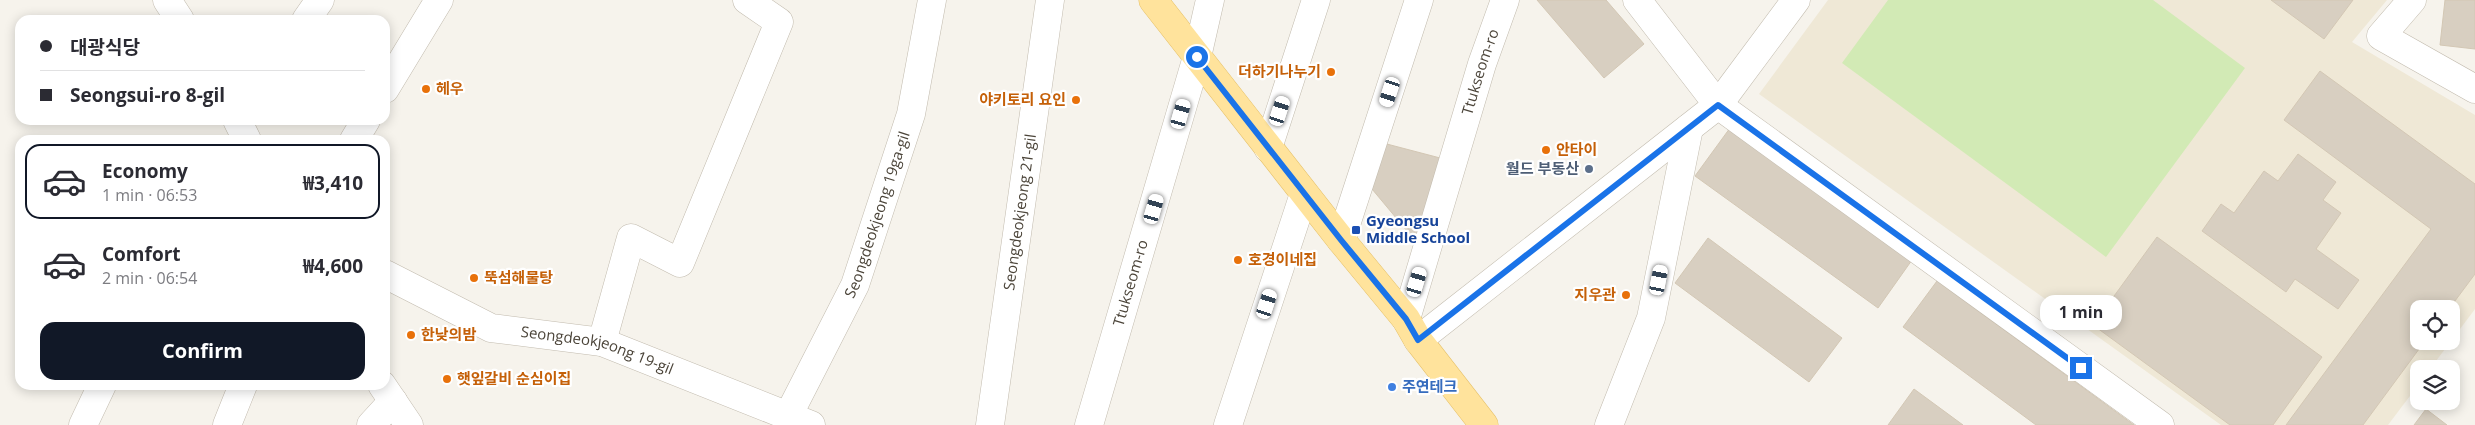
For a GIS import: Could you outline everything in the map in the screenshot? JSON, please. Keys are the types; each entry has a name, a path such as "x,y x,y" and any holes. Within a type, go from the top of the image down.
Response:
{"main road":[{"path":"1153,0 1412,329 1484,425"}],"street":[{"path":"167,0 177,15"},
{"path":"310,15 320,0"},
{"path":"390,81 439,0"},
{"path":"602,342 631,238 680,263 780,22 747,0"},
{"name":"Seongdeokjeong 19ga-gil","path":"800,420 855,285 911,114 932,0"},
{"name":"Seongdeokjeong 21-gil","path":"990,425 1050,0"},
{"name":"Ttukseom-ro","path":"1089,425 1197,57 1210,0"},
{"path":"1268,148 1316,0"},
{"path":"1341,240 1420,0"},
{"name":"Ttukseom-ro","path":"1412,329 1482,64 1506,0"},
{"path":"1637,0 1718,105 2160,425"},
{"path":"1412,329 1718,105 1796,0"},
{"path":"2412,0 2382,36 2475,89"},
{"path":"1609,425 1651,318 1689,128"},
{"path":"1228,425 1304,194"},
{"name":"Seongdeokjeong 19-gil","path":"390,277 491,328 602,342 800,420"},
{"path":"83,425 100,390"},
{"path":"227,425 241,390"},
{"path":"371,425 387,393 409,425"}],"shaded area":[{"path":"1828,0 2387,0 2352,42 2475,115 2475,309 2460,329 2460,300 2410,300 2410,350 2444,350 2437,360 2410,360 2410,396 2388,425 2221,425 1759,94"}],"green space":[{"path":"1888,0 2153,0 2245,68 2106,257 1842,63"}],"building":[{"path":"1537,0 1606,0 1644,44 1604,78"},
{"path":"2271,0 2353,0 2324,39"},
{"path":"2445,0 2475,0 2475,49 2440,45"},
{"path":"2320,71 2475,184 2475,274 2456,300 2410,300 2410,350 2418,350 2363,425 2286,425 2431,229 2284,120"},
{"path":"1730,128 1912,260 1878,308 1695,176"},
{"path":"1383,143 1444,159 1417,243 1372,189"},
{"path":"2298,154 2336,182 2323,200 2341,213 2316,249 2359,280 2338,309 2295,279 2286,292 2202,231 2221,204 2234,213 2264,171 2278,181"},
{"path":"2157,237 2322,357 2273,425 2230,425 2093,325"},
{"path":"1708,238 1842,338 1809,382 1675,283"},
{"path":"1937,281 2134,425 2036,425 1903,327"},
{"path":"1914,389 1963,425 1888,425"},
{"path":"2425,410 2427,410 2447,425 2414,425"}],"place":[{"name":"더하기나누기","path":"1331,72"},
{"name":"헤우","path":"426,89"},
{"name":"야키토리 요인","path":"1076,100"},
{"name":"안타이","path":"1546,150"},
{"name":"월드 부동산","path":"1589,169"},
{"name":"Gyeongsu Middle School","path":"1356,230"},
{"name":"호경이네집","path":"1238,260"},
{"name":"뚝섬해물탕","path":"474,278"},
{"name":"지우관","path":"1626,295"},
{"name":"한낮의밤","path":"411,335"},
{"name":"햇잎갈비 순심이집","path":"447,379"},
{"name":"주연테크","path":"1392,387"}],"route":[{"path":"1197,57 1341,240 1406,319 1418,340 1718,105 2081,368"}]}
